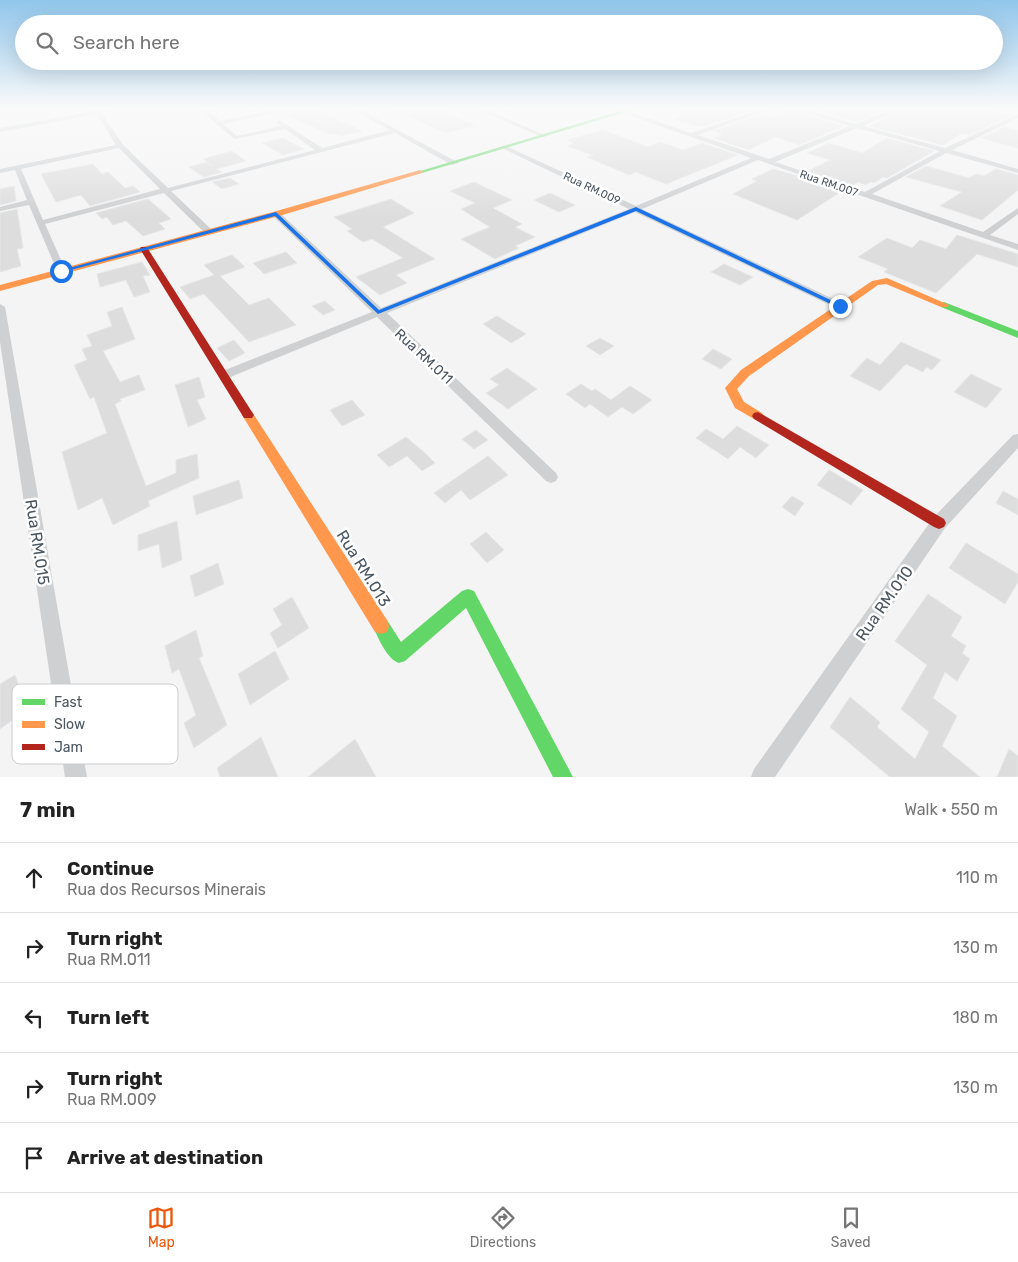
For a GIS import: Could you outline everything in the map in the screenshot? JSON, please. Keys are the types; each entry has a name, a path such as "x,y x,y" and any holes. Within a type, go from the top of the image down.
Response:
{"street":[{"path":"312,144 320,150"},
{"path":"40,223 343,144"},
{"path":"420,144 455,163"},
{"path":"0,288 276,214 518,144"},
{"name":"Rua RM.007","path":"720,144 1018,247"},
{"path":"768,162 811,144"},
{"path":"924,144 1018,172"},
{"path":"865,195 957,144"},
{"path":"0,171 120,146 164,191 209,232"},
{"name":"Rua RM.009","path":"506,148 840,306"},
{"path":"224,375 636,209 757,158"},
{"path":"17,167 61,271"},
{"path":"0,210 31,202"},
{"path":"984,236 1018,210"},
{"name":"Rua RM.011","path":"276,214 551,477"},
{"name":"Rua RM.013","path":"144,249 399,655 468,596 563,777"},
{"path":"939,523 739,405 731,388 745,373 875,283 887,282 1018,335"},
{"name":"Rua RM.015","path":"0,307 61,684"},
{"name":"Rua RM.010","path":"762,777 939,523 1018,439"},
{"name":"Rua RM.015","path":"74,764 76,777"}],"building":[{"path":"264,144 295,144 304,149 283,155"},
{"path":"571,144 641,144 648,147 655,144 666,144 683,150 699,144 706,144 738,155 666,184 636,172 629,175 587,157 593,155 567,146"},
{"path":"732,144 760,144 749,150"},
{"path":"826,144 833,144 862,153 877,144 910,144 934,151 887,178 883,177 874,183 870,182 866,185 858,182 852,186 808,171 830,160 807,153"},
{"path":"1004,144 1018,144 1018,148"},
{"path":"232,151 246,161 216,169 222,172 204,177 189,167 207,162 203,159"},
{"path":"93,164 102,174 108,172 125,188 133,186 140,192 90,206 81,195 56,202 41,174"},
{"path":"926,166 969,178 976,174 984,176 996,169 1018,175 1018,190 982,220 940,206 962,192 906,177"},
{"path":"773,169 842,191 797,220 733,194 757,181 752,179"},
{"path":"230,178 239,184 222,189 212,182"},
{"path":"474,182 512,200 493,208 522,224 515,227 535,237 515,246 519,248 495,259 461,239 490,227 461,209 475,203 450,191"},
{"path":"14,186 16,201 0,205 0,189"},
{"path":"550,193 575,205 559,212 534,200"},
{"path":"148,199 171,219 159,223 165,229 143,236 126,221 113,225 107,217 102,219 96,213"},
{"path":"391,199 414,213 383,227 435,259 396,275 407,283 380,295 356,277 403,258 372,239 363,242 347,231 352,229 334,217"},
{"path":"17,209 23,248 17,249 21,266 0,272 0,213"},
{"path":"957,235 1018,254 1018,267 977,254 936,293 884,272 888,269 858,257 887,238 912,248 920,240 946,249"},
{"path":"286,252 297,263 264,274 253,263"},
{"path":"232,255 245,267 220,276 249,305 269,298 296,325 249,342 204,294 190,299 180,287 214,275 204,265"},
{"path":"142,262 150,275 143,276 150,292 134,297 126,280 100,287 97,274"},
{"path":"724,264 753,277 740,285 711,272"},
{"path":"325,301 335,310 323,315 312,306"},
{"path":"122,307 135,339 103,351 120,382 139,375 145,390 120,399 121,401 115,404 146,486 176,473 176,460 197,454 199,478 148,501 150,506 113,525 102,498 78,510 62,452 107,433 94,397 90,399 74,365 87,360 82,349 92,346 87,335 112,326 107,312"},
{"path":"497,316 526,334 511,343 483,324"},
{"path":"600,338 614,346 600,355 586,346"},
{"path":"234,340 245,353 229,361 217,348"},
{"path":"901,342 941,360 932,370 926,367 923,372 906,364 880,391 850,376 867,358 880,365"},
{"path":"713,349 732,359 721,369 702,359"},
{"path":"507,368 537,389 508,409 486,393 499,385 490,379"},
{"path":"971,374 1002,389 986,408 954,392"},
{"path":"199,377 205,397 197,400 206,419 188,427 175,385"},
{"path":"581,384 592,391 595,389 611,400 630,386 652,400 633,414 622,407 608,417 590,404 585,408 566,394"},
{"path":"352,400 365,415 342,426 330,410"},
{"path":"737,426 769,445 756,458 740,447 728,459 696,438 706,429 723,439"},
{"path":"476,430 488,440 474,449 462,439"},
{"path":"406,437 435,463 422,471 407,456 389,467 377,455"},
{"path":"488,456 508,475 470,500 461,490 445,503 434,493"},
{"path":"829,470 863,490 851,505 817,485"},
{"path":"239,480 243,498 196,515 193,496"},
{"path":"1003,491 1018,499 1018,515 996,503"},
{"path":"792,496 804,503 795,516 782,507"},
{"path":"177,521 182,560 162,568 159,544 138,551 138,535"},
{"path":"486,532 504,550 487,563 470,544"},
{"path":"966,543 1018,574 1018,582 1005,604 949,568"},
{"path":"218,563 224,584 195,597 190,576"},
{"path":"928,594 962,617 951,636 966,646 962,653 970,659 957,681 945,672 933,698 957,716 942,746 980,777 890,777 830,727 850,697 880,722 877,727 915,759 929,732 901,709 927,665 895,641"},
{"path":"292,597 309,628 278,648 270,633 282,625 273,609"},
{"path":"196,630 203,656 199,658 227,725 194,748 184,723 196,715 179,669 172,673 165,646"},
{"path":"275,651 289,679 250,705 238,674"},
{"path":"15,675 18,684 12,684 12,721 0,729 0,684"},
{"path":"261,737 278,777 220,777 217,768"},
{"path":"355,739 376,777 308,777"},
{"path":"1009,749 1018,756 1018,777 997,777"}],"traffic: fast":[{"path":"420,172 514,144"},
{"path":"944,305 1018,335"},
{"path":"381,626 399,655 468,596 563,777"}],"traffic: slow":[{"path":"0,288 276,214 420,172"},
{"path":"758,416 739,405 731,388 745,373 875,283 887,281 944,305"},
{"path":"248,415 381,626"}],"traffic: jam":[{"path":"144,249 248,415"},
{"path":"758,416 939,523"}],"route":[{"path":"61,271 276,214 378,312 636,209 840,306"}]}
